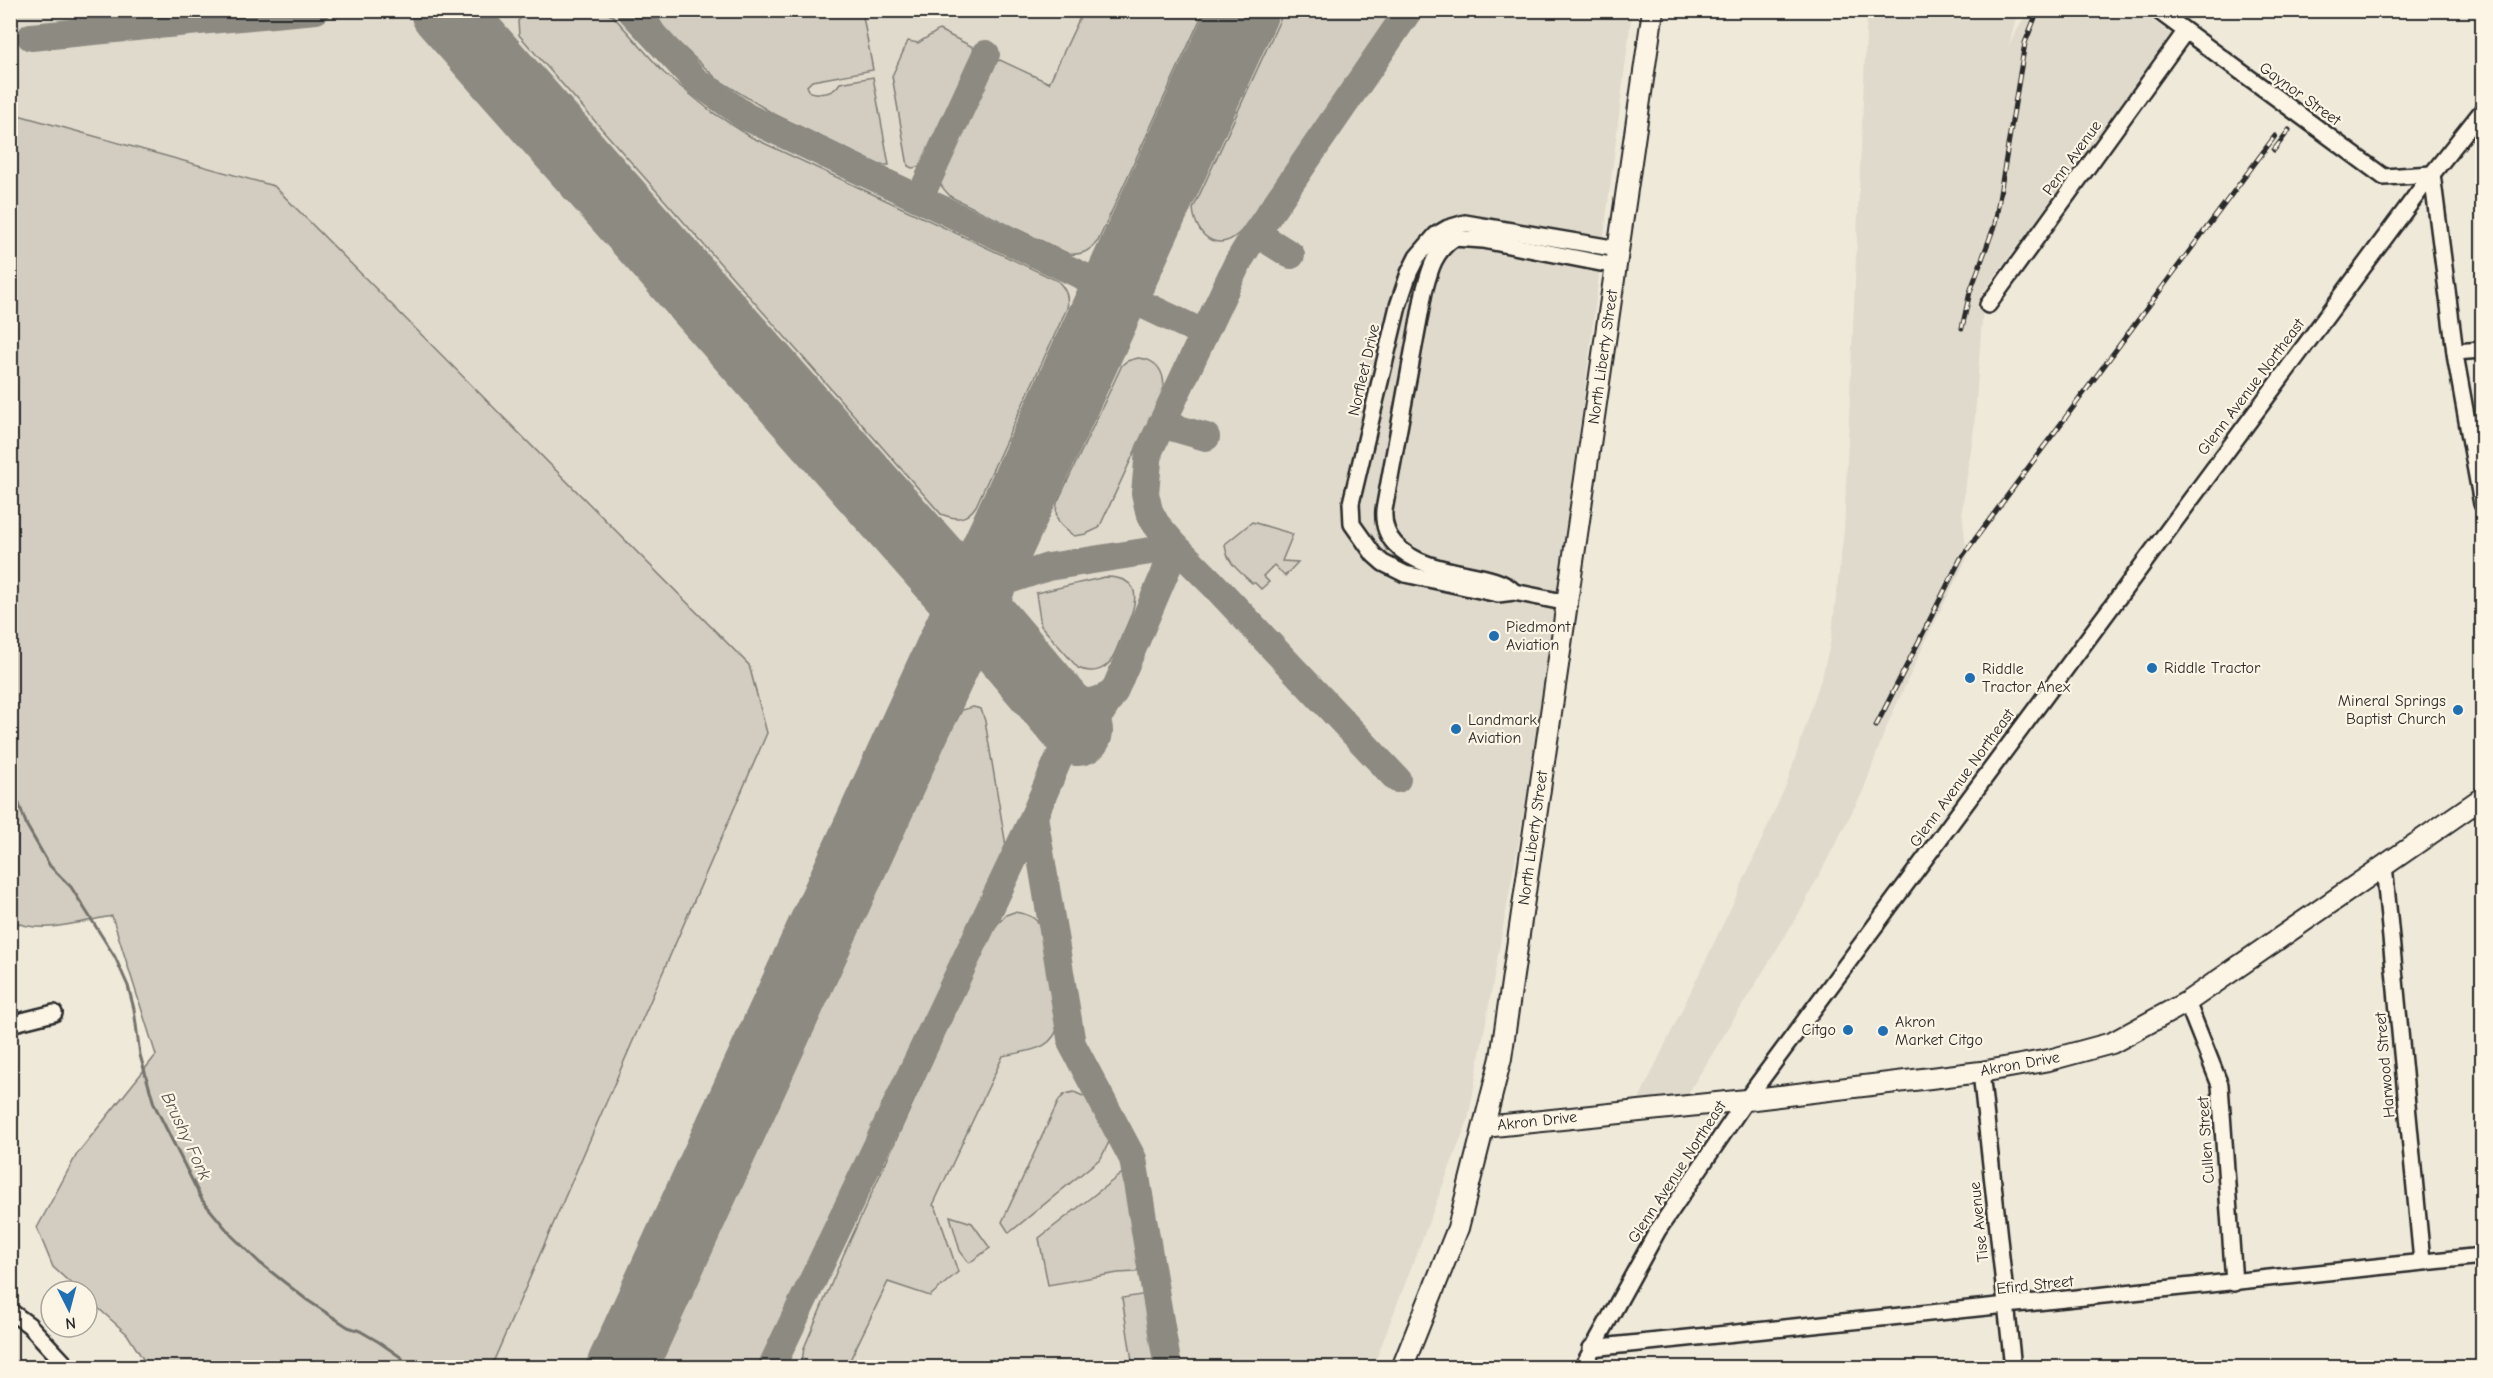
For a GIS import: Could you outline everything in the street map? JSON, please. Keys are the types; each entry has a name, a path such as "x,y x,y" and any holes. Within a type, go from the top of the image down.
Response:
{"main road":[{"name":"North Liberty Street","path":"1402,1368 1458,1228 1501,1058 1653,10"},
{"name":"Akron Drive","path":"1484,1127 1746,1100 1981,1072 2049,1060 2112,1043 2187,1002 2482,798"}],"street":[{"name":"Gaynor Street","path":"2157,10 2384,177 2432,174"},
{"name":"Penn Avenue","path":"1988,305 2185,32"},
{"name":"Glenn Avenue Northeast","path":"1582,1368 1658,1230 1746,1100 2432,174 2482,111"},
{"path":"2432,174 2455,352 2482,504"},
{"name":"Norfleet Drive","path":"1568,603 1514,592 1498,594 1476,590 1405,574 1383,564 1352,524 1351,503 1398,306 1417,257 1436,235 1461,224 1470,231 1617,258"},
{"name":"Norfleet Drive","path":"1470,231 1443,245 1431,265 1424,292 1383,518 1390,538 1404,554 1423,564 1447,571 1507,584 1514,592"},
{"path":"2455,352 2482,350"},
{"name":"Harwood Street","path":"2384,865 2422,1262"},
{"name":"Cullen Street","path":"2187,1002 2220,1085 2234,1283"},
{"path":"10,1024 54,1013"},
{"name":"Tise Avenue","path":"1981,1072 2013,1368"},
{"name":"Efird Street","path":"1591,1348 2482,1256"},
{"path":"10,1311 30,1325 69,1368"}],"shaded area":[{"path":"11,11 1632,11 1580,428 1531,774 1468,1120 1373,1367 491,1367 767,733 11,152"},
{"path":"601,11 613,16 664,73 712,112 751,137 1061,284 1068,300 1067,308 972,511 960,518 941,514 519,35 518,21 522,16"},
{"path":"658,11 862,11 873,70 812,81 807,86 810,92 823,93 831,91 840,83 873,77 889,165 880,165 772,113 717,79 666,31 658,18"},
{"path":"1083,11 1204,11 1098,241 1085,252 1069,254 951,197 940,182 954,144 992,63 1000,60 1049,83"},
{"path":"1284,11 1397,11 1243,229 1235,237 1226,241 1211,240 1199,228 1193,209"},
{"path":"1867,11 2018,11 2009,45 2028,11 2139,11 2173,35 1984,291 1974,429 1962,510 1967,558 1931,629 1886,728 1863,791 1801,910 1687,1095 1639,1099 1738,893 1787,783 1823,673 1831,640 1844,530"},
{"path":"939,30 973,47 976,56 927,160 923,166 912,168 908,166 892,76 908,41 918,43"},
{"path":"11,113 274,186 749,665 767,733 491,1367 148,1367 127,1334 99,1309 99,1279 66,1279 53,1267 37,1228 77,1154 156,1055 112,916 47,927 22,925 11,920"},
{"path":"1138,358 1150,361 1159,368 1163,378 1163,391 1099,528 1074,536 1059,522 1056,514 1057,503 1122,365"},
{"path":"1252,522 1293,534 1282,561 1298,562 1285,576 1274,565 1263,576 1269,582 1261,589 1234,566 1225,544"},
{"path":"1105,577 1129,583 1135,598 1130,618 1110,661 1098,670 1086,671 1078,668 1041,626 1036,593"},
{"path":"973,707 981,709 985,721 1006,846 763,1367 659,1367 948,737 962,710"},
{"path":"1014,912 1034,918 1045,935 1060,1021 1057,1031 1046,1044 1039,1048 1003,1056 933,1205 958,1272 930,1296 888,1282 850,1360 864,1367 801,1367 804,1348 843,1256 992,930 1006,915"},
{"path":"1074,1092 1090,1099 1110,1140 1101,1158 1009,1233 1002,1222 1059,1100 1065,1094"},
{"path":"1121,1174 1126,1175 1141,1265 1136,1272 1048,1285 1039,1238"},
{"path":"950,1216 972,1223 990,1248 969,1263 960,1251"},
{"path":"1147,1294 1158,1367 1133,1367 1122,1298"}],"waterway":[{"name":"Brushy Fork","path":"10,779 27,826 50,866 71,887 115,957 128,986 134,1009 140,1055 154,1104 202,1200 232,1236 260,1263 307,1300 402,1358 405,1368"}],"taxiway":[{"path":"31,37 316,10"},
{"path":"630,10 696,81 747,117 1203,333"},
{"path":"771,1368 1034,816 1065,744 1102,711 1114,692 1176,547 1156,524 1149,511 1145,493 1149,451 1237,264 1409,10"},
{"path":"920,197 986,54"},
{"path":"1256,233 1291,255"},
{"path":"1161,424 1206,437"},
{"path":"912,540 949,562 973,571 986,574 1016,573"},
{"path":"971,605 1000,583 1048,567 1176,547 1397,779"},
{"path":"1043,691 1079,702 1096,701 1114,692"},
{"path":"1034,816 1072,1044 1133,1159 1168,1368"}],"runway":[{"path":"445,10 971,605 1078,731"},
{"path":"621,1368 1244,10"}],"railway":[{"path":"1962,328 1970,292 1995,224 2025,43 2038,10"},
{"path":"2274,150 2289,130"},
{"path":"1876,726 1961,558 2275,136"}],"place":[{"name":"Piedmont Aviation","path":"1494,636"},
{"name":"Riddle Tractor","path":"2152,668"},
{"name":"Riddle Tractor Anex","path":"1970,678"},
{"name":"Mineral Springs Baptist Church","path":"2458,710"},
{"name":"Landmark Aviation","path":"1456,729"},
{"name":"Citgo","path":"1848,1030"},
{"name":"Akron Market Citgo","path":"1883,1031"}]}
